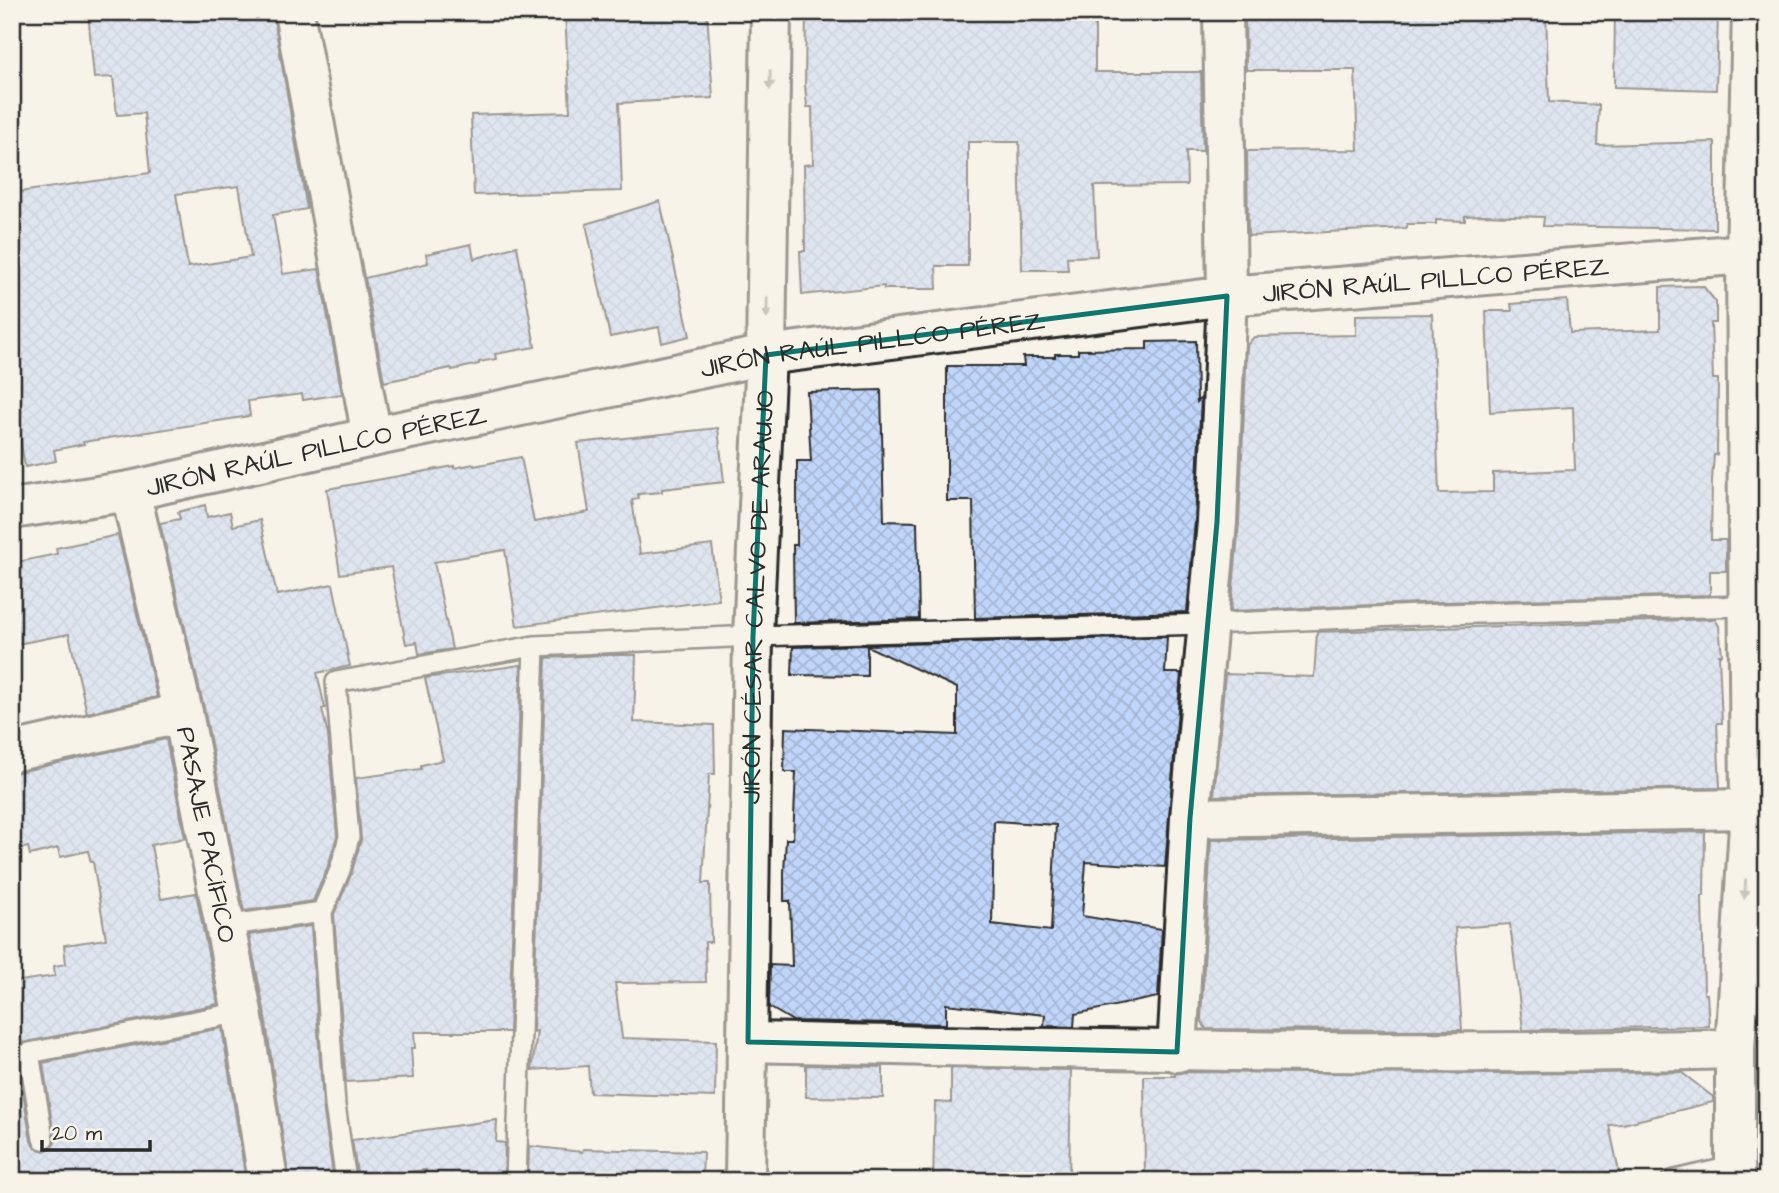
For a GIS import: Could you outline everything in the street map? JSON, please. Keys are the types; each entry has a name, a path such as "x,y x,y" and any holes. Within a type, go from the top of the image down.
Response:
{"street":[{"path":"294,12 372,436"},
{"name":"JIRÓN CÉSAR CALVO DE ARAUJO","path":"745,1181 753,636 766,355 771,12"},
{"path":"1177,1052 1190,818 1217,522 1227,296 1223,12"},
{"path":"1736,1173 1735,1049 1750,809 1746,254 1752,12"},
{"name":"JIRÓN RAÚL PILLCO PÉREZ","path":"12,509 130,491 372,436 766,355 1227,296 1746,254"},
{"name":"PASAJE PACÍFICO","path":"130,491 183,713 242,1012 268,1181"},
{"path":"12,752 183,713"},
{"path":"1190,818 1750,809"},
{"path":"748,1042 1177,1052 1574,1053 1735,1049"}],"lane":[{"path":"346,1181 335,1104 322,912 340,870 349,837 336,682 534,646 753,636 1748,606"},
{"path":"516,1181 534,646"},
{"path":"225,926 322,912"},
{"path":"43,1139 29,1053 242,1012"},
{"path":"1671,1181 1736,1173"}],"highlighted area":[{"path":"1227,296 1217,522 1190,818 1177,1052 748,1042 753,636 766,355"}],"building":[{"path":"88,12 273,12 307,209 273,215 283,274 319,269 342,394 303,400 302,394 248,401 250,416 83,442 84,444 54,450 56,461 25,467 20,437 12,438 12,193 150,173 144,113 117,115 113,77 94,78","holes":["239,186 251,257 188,267 176,194"]},
{"path":"565,12 707,12 713,98 619,103 622,191 474,195 471,115 570,112"},
{"path":"806,12 1095,12 1095,72 1201,72 1203,151 1186,151 1187,185 1094,186 1097,256 1067,257 1068,270 1022,270 1019,142 968,142 968,266 936,266 937,289 884,289 884,286 802,295 800,251 805,251 804,165 813,164 812,107 807,107 805,85"},
{"path":"1245,12 1546,12 1549,102 1599,105 1597,145 1715,142 1715,229 1543,226 1544,217 1483,215 1465,216 1465,221 1436,220 1436,224 1407,224 1407,228 1248,236 1247,151 1358,150 1355,70 1246,70"},
{"path":"1615,12 1718,12 1716,90 1614,87"},
{"path":"660,201 690,336 662,343 659,327 610,337 586,224"},
{"path":"471,244 474,259 517,246 535,347 495,354 496,359 479,364 384,382 365,278 428,263 426,254"},
{"path":"1703,286 1716,302 1716,323 1711,323 1713,379 1718,379 1717,455 1714,455 1712,480 1711,540 1726,540 1726,571 1710,571 1710,595 1231,611 1239,523 1247,345 1254,337 1356,335 1356,315 1432,314 1439,493 1493,492 1493,473 1575,470 1573,407 1490,412 1486,311 1512,311 1511,304 1567,300 1570,333 1660,330 1660,287"},
{"path":"1196,341 1197,402 1201,398 1187,612 975,618 973,501 947,501 947,366 1024,366 1023,357 1055,357 1055,354 1078,354 1078,350 1147,349 1147,342"},
{"path":"881,390 884,521 917,522 919,619 794,623 793,545 797,545 797,461 811,461 807,392"},
{"path":"718,428 724,482 662,489 662,492 638,494 639,499 632,500 640,554 712,545 719,600 517,626 505,550 434,562 452,649 419,654 417,642 406,644 391,567 340,574 327,489 521,457 534,522 589,512 578,443"},
{"path":"205,505 207,517 230,512 233,526 260,520 277,595 333,584 350,666 317,673 325,708 322,709 328,735 337,836 313,901 244,911 204,708 160,523 180,519 178,512"},
{"path":"118,535 157,697 87,713 69,634 12,645 12,563 57,554 56,548"},
{"path":"1715,619 1719,626 1722,655 1719,655 1722,723 1717,723 1720,788 1214,796 1225,674 1314,677 1317,632"},
{"path":"1167,637 1165,673 1181,673 1165,867 1086,862 1082,916 1162,929 1158,997 1075,1014 1074,1027 1044,1026 1045,1015 946,1004 946,1024 793,1021 769,1007 770,965 792,966 790,901 784,901 784,872 786,839 793,839 796,772 784,772 785,728 957,735 957,688 867,646 867,676 792,675 793,647","holes":["994,821 1056,825 1051,931 992,924"]},
{"path":"636,655 634,722 714,725 715,774 709,774 703,883 710,883 711,942 705,942 706,982 615,983 622,1038 716,1041 715,1097 590,1093 588,1066 532,1070 537,1031 533,1032 546,658"},
{"path":"521,665 509,1032 414,1032 415,1048 411,1048 413,1078 346,1082 334,914 351,875 361,840 356,778 421,769 421,765 443,760 425,678"},
{"path":"166,739 185,838 151,845 161,899 196,893 218,1004 22,1043 17,1055 31,1141 34,1147 44,1151 55,1143 43,1063 222,1028 246,1181 12,1181 12,982 55,976 54,966 66,964 64,945 106,939 93,862 88,851 60,857 58,848 30,855 28,847 12,851 12,773"},
{"path":"1705,832 1702,896 1704,994 1707,994 1709,1026 1523,1030 1510,924 1455,928 1462,1030 1206,1029 1201,1020 1211,840"},
{"path":"311,926 323,1106 334,1181 289,1181 264,1009 249,935"},
{"path":"806,1065 883,1067 883,1098 806,1097"},
{"path":"951,1068 1071,1070 1069,1181 933,1181 935,1102 951,1103"},
{"path":"1184,1072 1681,1072 1713,1097 1713,1102 1609,1125 1621,1181 1145,1181 1144,1076 1175,1076"},
{"path":"497,1120 496,1142 505,1143 504,1181 457,1181 457,1176 426,1175 426,1170 358,1179 352,1140"},
{"path":"529,1146 582,1152 583,1149 703,1152 702,1181 528,1181"}]}
